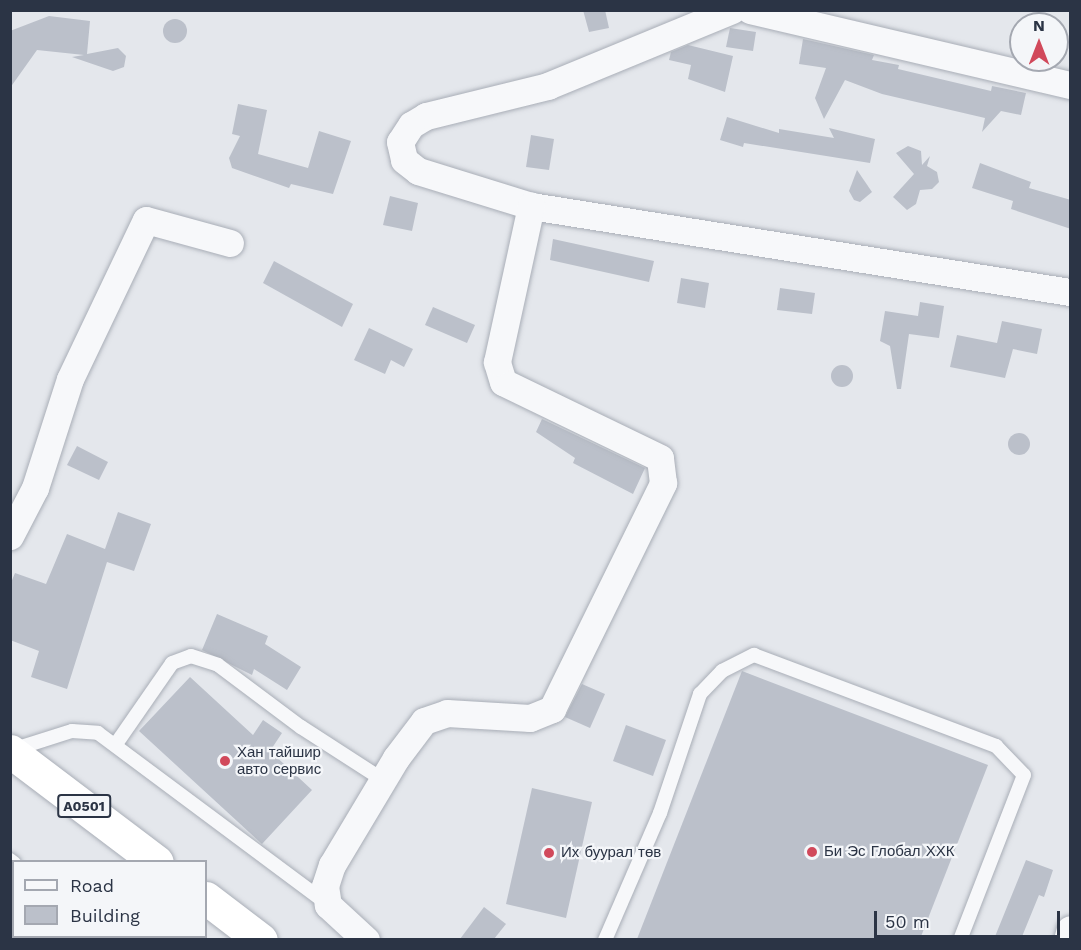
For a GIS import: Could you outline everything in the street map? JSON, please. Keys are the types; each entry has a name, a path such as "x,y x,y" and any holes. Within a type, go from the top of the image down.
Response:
{"highway":[{"name":"A0501","path":"11,751 157,860"},
{"path":"207,899 261,939"}],"street":[{"path":"732,10 548,86 426,116 411,125 400,142 404,160 418,171 531,206 1071,292"},
{"path":"750,10 1071,85"},
{"path":"366,939 328,904 325,886 332,865 383,780 424,721 447,713 530,718 552,709 663,483 660,458 503,382 497,362 531,206"},
{"path":"10,536 35,488 70,379 146,220 230,243"},
{"path":"1067,939 1071,929"}],"lane":[{"path":"605,939 660,813 700,694 722,671 754,655 996,746 1024,775 960,939"},
{"path":"116,744 172,663 191,656 218,665 301,727 383,780"},
{"path":"11,751 72,731 98,733 116,744 328,904"}],"building":[{"path":"583,10 605,10 609,28 589,32"},
{"path":"49,16 90,21 87,54 118,48 126,56 124,67 113,71 72,57 84,55 37,50 10,88 10,31"},
{"path":"175,19 183,23 187,31 183,39 175,43 167,39 163,31 167,23"},
{"path":"730,28 756,32 753,51 726,47"},
{"path":"803,39 874,55 872,60 899,65 898,69 991,91 992,86 1026,93 1021,115 1001,111 982,132 985,118 882,94 845,80 824,119 815,98 826,68 799,64"},
{"path":"688,45 733,56 725,92 688,79 691,65 669,60 671,52"},
{"path":"238,104 267,110 258,154 308,168 319,131 351,141 333,194 291,184 289,188 232,168 229,158 240,136 232,134"},
{"path":"727,117 779,133 779,129 834,138 829,128 875,139 870,163 744,143 743,147 720,140"},
{"path":"531,135 554,139 549,170 526,167"},
{"path":"908,146 921,151 922,165 930,156 927,166 937,172 939,182 932,189 920,190 916,204 907,210 893,197 914,174 896,153"},
{"path":"980,163 1031,182 1029,188 1071,200 1071,229 1011,209 1013,201 972,188"},
{"path":"857,170 872,192 860,202 854,200 849,191"},
{"path":"390,196 418,203 412,231 383,225"},
{"path":"553,239 654,261 649,282 550,260"},
{"path":"274,261 353,304 342,327 263,283"},
{"path":"681,278 709,283 705,308 677,303"},
{"path":"780,288 815,293 812,314 777,310"},
{"path":"920,302 944,306 939,338 909,334 901,389 897,389 890,346 880,341 885,311 918,316"},
{"path":"433,307 475,325 467,343 425,325"},
{"path":"1002,321 1042,329 1037,354 1013,349 1005,378 950,367 957,335 997,343"},
{"path":"369,328 413,349 404,367 391,360 385,374 354,360"},
{"path":"842,365 850,368 853,376 850,384 842,387 834,384 831,376 834,368"},
{"path":"542,419 645,468 633,494 573,463 575,458 536,432"},
{"path":"1019,433 1027,436 1030,444 1027,452 1019,455 1011,452 1008,444 1011,436"},
{"path":"77,446 108,462 99,480 67,465"},
{"path":"118,512 151,524 134,571 107,562 67,689 31,677 39,651 10,640 10,585 15,573 46,584 67,534 105,549"},
{"path":"217,614 268,636 265,644 301,667 287,690 254,669 252,675 202,650"},
{"name":"Би Эс Глобал ХХК","path":"742,671 988,765 920,939 637,939"},
{"name":"Хан тайшир авто сервис","path":"190,677 253,735 263,720 282,733 270,751 312,790 262,844 139,731"},
{"path":"582,684 605,694 590,728 565,717"},
{"path":"626,725 666,740 653,776 613,761"},
{"name":"Их буурал төв","path":"532,788 592,802 566,918 506,904"},
{"path":"1026,860 1053,870 1044,897 1039,895 1021,939 994,939"},
{"path":"484,907 506,924 494,939 460,939"}],"place":[{"name":"Хан тайшир авто сервис","path":"225,761"},
{"name":"Би Эс Глобал ХХК","path":"812,852"},
{"name":"Их буурал төв","path":"549,853"}]}
